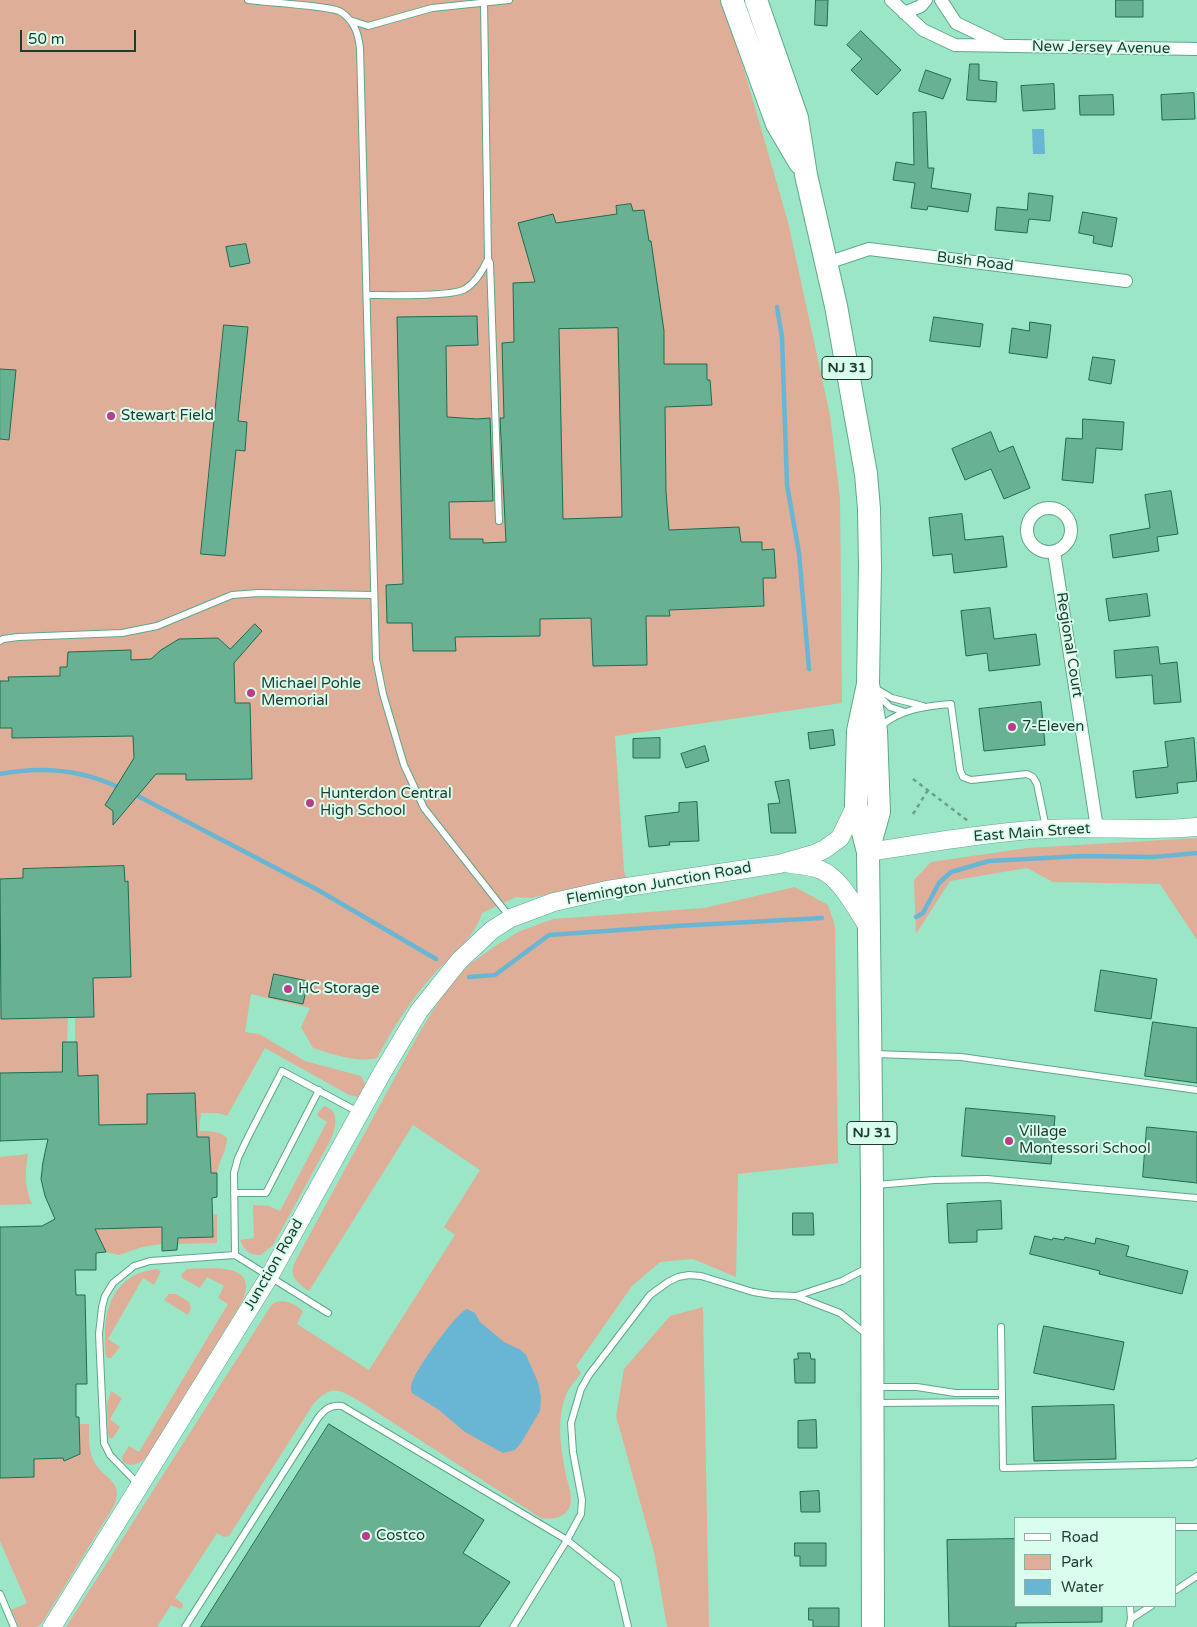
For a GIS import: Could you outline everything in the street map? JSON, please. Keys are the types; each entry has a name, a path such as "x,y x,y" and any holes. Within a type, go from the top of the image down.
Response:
{"highway":[{"name":"NJ 31","path":"732,0 777,124 806,175"},
{"name":"NJ 31","path":"756,0 797,118 806,175 827,263 866,474 869,509 871,600 868,684 858,731 856,805 868,852 872,1186 873,1627"},
{"name":"NJ 31","path":"868,684 876,731 879,812 868,852"}],"street":[{"name":"New Jersey Avenue","path":"891,0 923,30 955,45 1197,49"},
{"path":"904,13 921,6 926,0"},
{"name":"New Jersey Avenue","path":"941,0 956,23 1005,47"},
{"name":"Bush Road","path":"827,263 870,249 1126,281"},
{"name":"Regional Court","path":"1054,552 1096,828"},
{"path":"780,864 814,854 834,844 840,838 856,805"},
{"name":"East Main Street","path":"868,852 956,839 1046,829 1197,827"},
{"path":"780,864 805,866 821,870 831,876 839,884 869,928"},
{"name":"Flemington Junction Road","path":"511,918 554,902 607,890 780,864"},
{"name":"Junction Road","path":"52,1627 269,1277 382,1073 419,1011 439,984 475,945 492,930 511,918"}],"lane":[{"path":"248,0 339,10 352,20 368,26 432,8 509,0"},
{"path":"484,2 488,259 490,263 499,521"},
{"path":"352,20 358,35 360,48 376,658 388,713 404,765 424,808 511,918"},
{"path":"367,295 448,294 464,290 483,270 488,259"},
{"path":"0,641 18,637 122,633 157,626 232,595 258,593 374,595"},
{"path":"868,684 892,698 924,706"},
{"path":"868,684 890,707 905,712"},
{"path":"876,731 888,720 905,712 924,706 951,704 960,770 963,777 966,780 1027,774 1033,777 1037,784 1046,829"},
{"path":"871,1054 961,1056 1197,1090"},
{"path":"235,1255 234,1172 238,1158 282,1071 360,1113"},
{"path":"234,1193 266,1193 319,1090"},
{"path":"872,1186 934,1180 987,1179 1197,1198"},
{"path":"139,1486 110,1456 104,1443 99,1334 105,1296 113,1283 121,1275 134,1266 150,1261 235,1255 328,1313"},
{"path":"796,1296 842,1281 872,1266"},
{"path":"513,1627 581,1514 582,1500 573,1452 571,1423 581,1389 589,1375 650,1295 668,1282 688,1275 701,1276 753,1292 796,1296 840,1313 872,1338"},
{"path":"1001,1327 1003,1468 1194,1464 1197,1462"},
{"path":"872,1395 917,1386 955,1393 1002,1393"},
{"path":"872,1395 1002,1402"},
{"path":"185,1627 318,1418 324,1410 332,1405 342,1406 567,1540 617,1580 628,1627"},
{"path":"1177,1528 1197,1527"},
{"path":"1177,1589 1197,1576"},
{"path":"0,1594 14,1627"},
{"path":"1129,1627 1131,1619 1130,1607"},
{"path":"1131,1619 1149,1607"}],"path":[{"path":"913,779 972,823"},
{"path":"913,814 928,790"}],"green space":[{"name":"Hunterdon Central High School","path":"0,0 724,0 788,222 830,415 840,498 842,703 615,736 626,878 530,898 516,897 482,913 479,922 468,939 434,974 410,1004 377,1058 353,1059 313,1048 301,1027 310,1008 251,994 245,1032 259,1034 305,1061 361,1076 366,1086 363,1093 358,1097 349,1095 265,1048 227,1116 218,1113 201,1113 199,1131 218,1133 227,1138 226,1147 217,1173 211,1173 209,1137 197,1137 195,1093 147,1124 99,1125 98,1076 78,1076 75,1018 94,1017 91,877 64,868 24,869 23,878 0,879","holes":["128,881 129,977 110,978 108,882"]},
{"path":"1197,838 1197,940 1160,884 1053,882 1027,868 950,881 916,934 914,880 931,862 1027,848"},
{"path":"795,887 828,905 835,926 838,1163 738,1174 736,1277 693,1259 660,1262 632,1286 576,1366 581,1373 569,1389 563,1405 560,1425 564,1465 571,1498 568,1510 562,1516 550,1519 541,1518 361,1402 337,1390 332,1391 326,1393 314,1403 229,1536 224,1537 217,1533 175,1598 183,1604 181,1609 171,1605 157,1627 66,1627 272,1304 284,1301 299,1308 303,1311 297,1324 369,1370 455,1235 444,1227 480,1170 413,1125 309,1291 293,1275 294,1264 297,1258 418,1035 451,984 470,964 520,931 553,919 704,908"},
{"path":"0,981 1,1019 68,1018 67,1042 63,1042 62,1057 70,1072 0,1073"},
{"path":"324,1106 333,1111 335,1115 331,1139 273,1245 261,1255 250,1253 240,1240 254,1238 253,1205 269,1206 280,1211 327,1122 317,1114"},
{"path":"28,1154 26,1179 32,1204 0,1205 0,1157"},
{"path":"213,1214 217,1215 217,1243 177,1244 177,1238 213,1237"},
{"path":"162,1227 162,1244 142,1247 119,1255 106,1252 99,1238 81,1229"},
{"path":"157,1269 161,1271 154,1285 143,1278 108,1339 120,1347 111,1358 107,1358 105,1352 106,1322 108,1310 117,1290 133,1276"},
{"path":"187,1269 219,1269 238,1273 244,1279 246,1287 243,1300 148,1456 136,1464 130,1465 123,1462 122,1457 129,1446 139,1452 228,1304 218,1298 224,1286 207,1277 200,1288 182,1278 181,1275"},
{"path":"169,1294 176,1294 189,1302 191,1308 188,1315 164,1300"},
{"path":"703,1307 709,1627 667,1627 654,1552 616,1416 624,1369 670,1316"},
{"path":"111,1391 122,1398 110,1419 120,1427 113,1438 109,1438 107,1405"},
{"path":"80,1424 89,1424 91,1455 96,1465 114,1484 117,1496 115,1504 42,1623 37,1627 19,1627 11,1610 27,1603 0,1541 0,1478 33,1477 34,1459 63,1458 64,1461 80,1454"}],"water":[{"path":"1032,129 1044,129 1045,154 1033,154"},
{"path":"467,1309 475,1313 480,1322 504,1342 521,1350 526,1355 538,1382 541,1397 540,1411 515,1450 503,1453 465,1432 439,1410 412,1393 412,1382 417,1372 438,1340"}],"building":[{"path":"816,0 828,0 827,26 815,25"},
{"path":"1116,0 1143,0 1143,17 1116,17"},
{"path":"861,31 901,70 877,95 851,70 862,59 847,45"},
{"path":"970,64 979,64 979,80 997,82 996,102 967,100"},
{"path":"926,70 951,79 943,99 919,91"},
{"path":"1054,84 1055,109 1023,111 1021,86"},
{"path":"1194,93 1195,119 1162,120 1161,95"},
{"path":"1113,95 1114,115 1080,115 1079,96"},
{"path":"926,112 928,168 934,168 931,188 971,194 968,212 928,206 927,210 911,208 915,183 893,180 896,162 914,165 913,113"},
{"path":"1029,193 1053,196 1050,221 1029,219 1027,233 995,230 997,207 1027,210"},
{"path":"631,204 633,211 644,210 649,241 651,241 664,331 664,364 707,364 707,380 710,380 712,405 665,407 666,492 669,530 739,527 741,542 762,542 762,550 774,549 776,578 763,578 764,606 669,610 670,616 646,616 647,665 593,666 591,618 540,619 540,636 455,637 456,651 413,651 412,623 387,623 386,585 403,584 397,317 477,316 478,345 446,346 447,417 490,418 493,501 449,502 450,539 483,539 483,543 506,542 500,418 504,418 502,343 514,342 513,283 535,282 518,223 553,214 556,223 617,214 616,206","holes":["618,328 622,517 563,519 559,329"]},
{"path":"1083,212 1117,218 1112,247 1093,243 1094,236 1079,233"},
{"path":"246,244 250,263 230,267 226,247"},
{"path":"934,317 983,324 980,347 930,341"},
{"path":"1030,322 1051,325 1047,358 1009,353 1012,328 1029,331"},
{"path":"224,325 248,327 238,421 247,422 245,451 236,450 225,556 201,554"},
{"path":"1093,357 1115,360 1111,384 1089,380"},
{"path":"0,369 16,370 9,440 0,439"},
{"path":"1083,419 1124,422 1122,450 1096,448 1093,483 1062,480 1066,438 1082,439"},
{"path":"991,432 999,452 1013,446 1030,488 1004,499 991,469 965,480 952,449"},
{"path":"1171,491 1178,534 1157,537 1159,551 1113,558 1110,535 1150,528 1145,495"},
{"path":"962,514 965,540 1003,536 1007,567 954,573 952,554 933,556 929,518"},
{"path":"1147,594 1150,616 1109,621 1106,599"},
{"path":"990,608 994,639 1036,634 1040,665 989,671 987,653 966,656 961,611"},
{"path":"255,624 262,631 234,663 235,703 250,703 252,779 186,780 186,774 156,774 113,825 113,811 105,805 134,758 133,736 12,738 12,728 0,728 0,681 9,681 8,677 60,676 60,667 67,667 68,652 131,650 131,660 151,659 161,650 179,639 218,638 230,649"},
{"path":"1158,647 1160,664 1177,662 1181,702 1154,704 1152,675 1116,678 1114,651"},
{"name":"7-Eleven","path":"1041,702 1045,745 984,751 979,709"},
{"path":"833,730 835,745 810,749 808,733"},
{"path":"660,738 660,758 633,758 633,739"},
{"path":"1194,738 1197,781 1177,783 1178,793 1136,798 1133,771 1168,767 1165,742"},
{"path":"705,746 709,761 686,768 681,754"},
{"path":"789,780 796,833 771,833 768,804 780,803 775,782"},
{"path":"697,802 699,841 669,842 670,845 649,847 645,816 679,812 679,803"},
{"path":"124,866 125,882 128,881 131,977 93,978 94,1017 1,1019 0,879 23,878 23,869"},
{"path":"1101,970 1157,979 1151,1019 1095,1011"},
{"name":"HC Storage","path":"274,974 308,981 303,1004 269,997"},
{"path":"1153,1022 1197,1028 1197,1083 1145,1076"},
{"path":"63,1042 77,1042 78,1076 98,1075 99,1125 147,1124 147,1094 195,1093 197,1137 209,1137 211,1173 217,1173 217,1197 212,1198 213,1237 178,1238 177,1250 162,1251 162,1227 95,1229 106,1252 96,1253 96,1270 75,1270 76,1295 85,1295 87,1384 76,1384 76,1417 79,1417 80,1454 64,1461 63,1458 34,1459 34,1477 0,1478 0,1227 42,1226 55,1219 45,1196 41,1179 48,1139 0,1141 0,1073 62,1072"},
{"path":"966,1108 1055,1116 1051,1164 962,1156"},
{"path":"1147,1127 1197,1132 1197,1183 1143,1177"},
{"path":"1001,1201 1002,1229 977,1230 977,1242 949,1243 947,1204"},
{"path":"793,1213 813,1213 814,1235 793,1235"},
{"path":"1035,1236 1052,1240 1053,1238 1064,1240 1065,1237 1095,1244 1096,1238 1129,1246 1126,1256 1188,1271 1182,1294 1099,1274 1100,1271 1030,1254"},
{"path":"1044,1326 1124,1342 1114,1390 1034,1373"},
{"path":"798,1353 810,1353 811,1359 815,1359 815,1383 795,1383 794,1359 798,1359"},
{"path":"1114,1405 1116,1459 1034,1461 1032,1407"},
{"path":"816,1420 817,1448 798,1448 798,1421"},
{"name":"Costco","path":"329,1424 484,1520 463,1553 510,1582 479,1627 201,1627"},
{"path":"819,1491 820,1512 801,1512 800,1492"},
{"path":"1014,1539 1014,1607 1102,1607 1102,1622 1016,1623 1016,1627 949,1627 947,1540"},
{"path":"795,1543 826,1543 826,1566 800,1566 800,1556 795,1556"},
{"path":"809,1608 839,1608 839,1627 813,1627 813,1620 809,1620"}],"waterway":[{"path":"777,307 782,337 787,485 799,553 809,669"},
{"path":"0,774 31,770 61,771 91,777 120,788"},
{"path":"134,794 318,890 436,959"},
{"path":"916,917 923,913 939,883 951,872 989,861 1082,856 1153,857 1197,853"},
{"path":"469,977 495,975 549,935 822,918"}],"place":[{"name":"Stewart Field","path":"111,416"},
{"name":"Michael Pohle Memorial","path":"251,693"},
{"name":"7-Eleven","path":"1012,727"},
{"name":"Hunterdon Central High School","path":"310,803"},
{"name":"HC Storage","path":"288,989"},
{"name":"Village Montessori School","path":"1009,1141"},
{"name":"Costco","path":"366,1536"}]}
